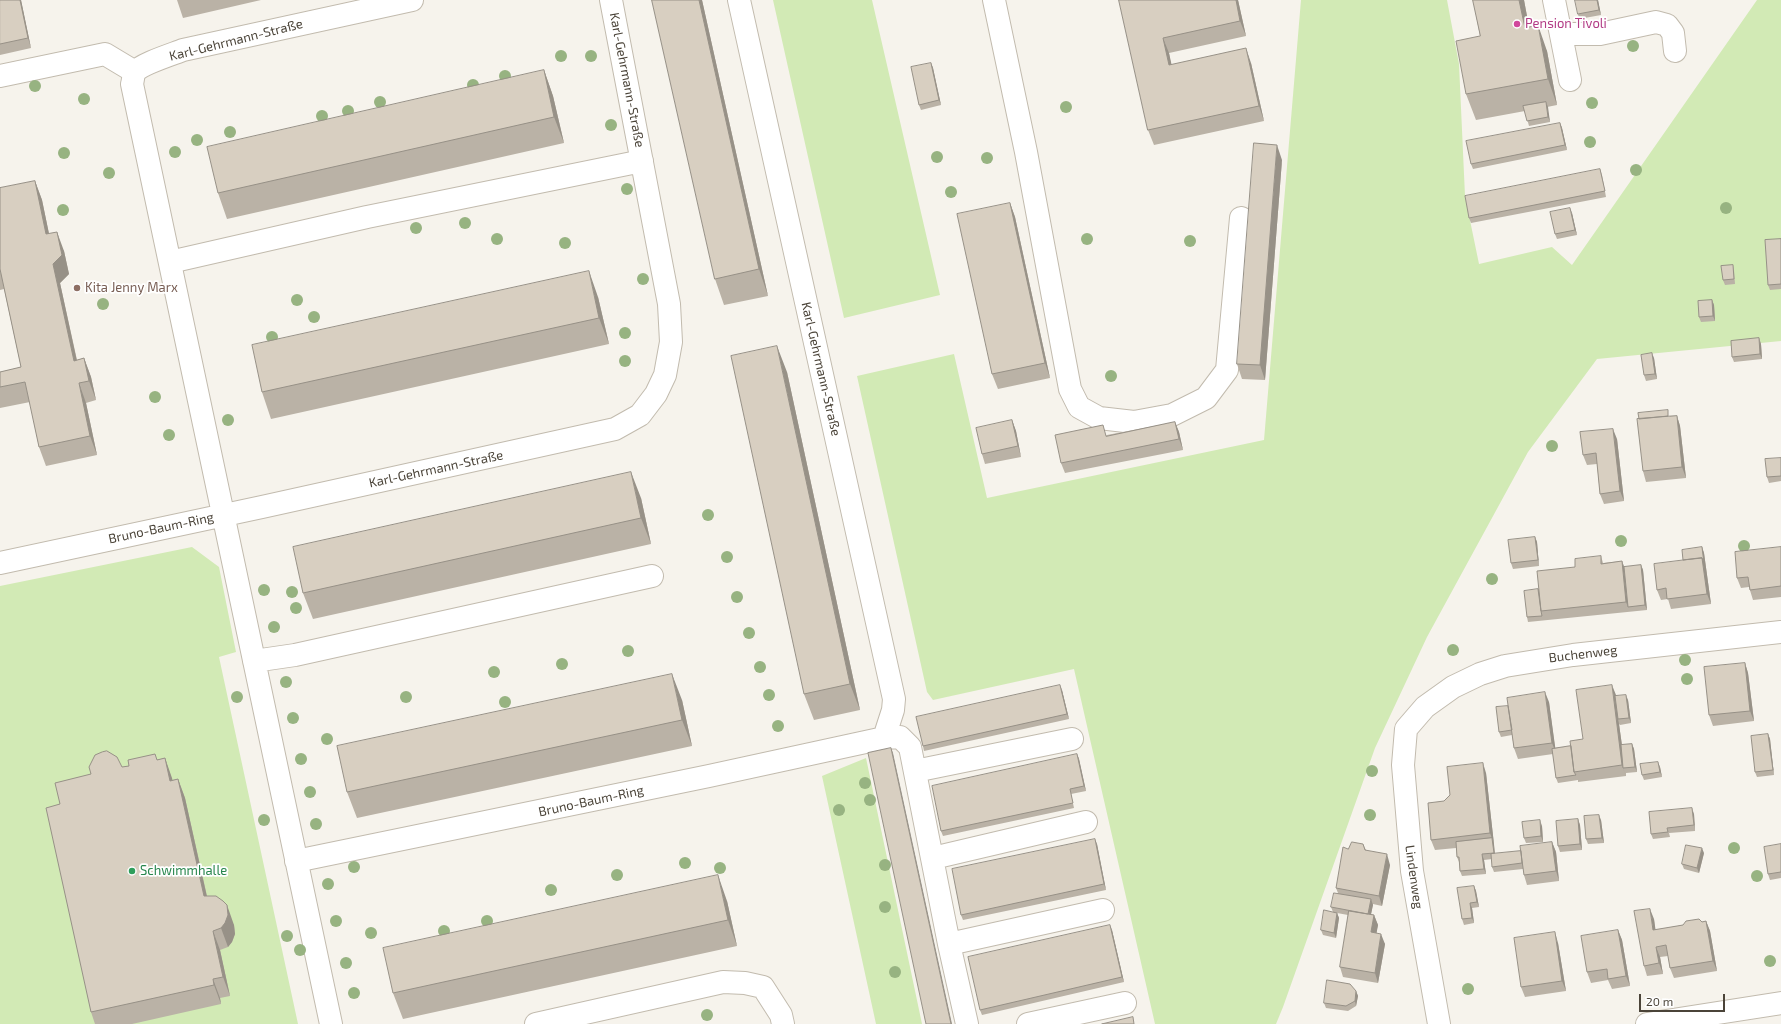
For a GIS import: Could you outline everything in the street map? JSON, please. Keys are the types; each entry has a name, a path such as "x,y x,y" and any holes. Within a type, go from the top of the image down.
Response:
{"street":[{"name":"Karl-Gehrmann-Straße","path":"135,72 160,58 183,50 412,0"},
{"name":"Karl-Gehrmann-Straße","path":"223,515 615,429 640,415 656,394 665,375 671,342 669,304 611,0"},
{"name":"Karl-Gehrmann-Straße","path":"739,0 894,699 893,710 884,738"},
{"path":"994,0 1026,152 1070,389 1079,407 1099,418 1134,422 1172,415 1206,398 1226,370 1241,218"},
{"path":"1554,0 1570,80"},
{"path":"1561,34 1600,34 1656,22 1667,25 1673,33 1675,51"},
{"path":"0,76 105,54 135,72 132,84 214,466 223,515"},
{"name":"Karl-Gehrmann-Straße","path":"170,262 359,218 642,160"},
{"name":"Bruno-Baum-Ring","path":"0,562 223,515 331,1024"},
{"path":"254,661 295,655 652,576"},
{"name":"Buchenweg","path":"1406,729 1425,707 1453,687 1480,674 1505,666 1573,655 1781,632"},
{"name":"Lindenweg","path":"1406,729 1403,765 1412,871 1439,1024"},
{"name":"Bruno-Baum-Ring","path":"296,861 709,776 884,738 900,737 910,747 949,944 967,1024"},
{"path":"915,772 1072,739"},
{"path":"933,858 1086,822"},
{"path":"949,944 1103,910"},
{"path":"536,1024 723,982 745,983 762,987 781,1016 783,1024"},
{"path":"1028,1024 1125,1003"},
{"path":"1647,1024 1781,1003"}],"green space":[{"path":"773,0 872,0 940,295 844,318"},
{"path":"1301,0 1447,0 1459,64 1465,196 1479,264 1552,247 1572,265 1757,0 1781,0 1781,341 1597,359 1528,452 1427,637 1375,748 1276,1024 1155,1024 1074,669 933,700 927,692 857,376 954,354 987,498 1264,440"},
{"path":"192,547 219,567 236,652 219,657 298,1024 0,1024 0,586"},
{"path":"866,758 922,1024 876,1024 822,776"}],"building":[{"path":"0,0 20,0 28,38 0,44"},
{"path":"652,0 699,0 759,269 715,279"},
{"path":"1119,0 1236,0 1240,21 1163,38 1169,65 1246,48 1259,106 1148,130"},
{"path":"1473,0 1519,0 1525,28 1538,25 1548,79 1466,94 1456,41 1480,36"},
{"path":"1575,0 1597,0 1599,10 1578,14"},
{"path":"931,63 939,100 919,105 911,67"},
{"path":"544,70 554,117 218,193 207,147"},
{"path":"1546,102 1548,117 1527,121 1523,106"},
{"path":"1560,123 1565,145 1471,164 1466,141"},
{"path":"1254,143 1277,145 1260,365 1237,364"},
{"path":"1600,169 1605,191 1469,218 1465,196"},
{"path":"35,181 46,234 57,232 62,255 53,264 74,361 84,358 89,381 79,383 90,436 39,447 25,382 0,387 0,372 21,367 0,269 0,188"},
{"path":"1010,203 1045,363 992,374 957,214"},
{"path":"1570,208 1575,230 1555,234 1550,212"},
{"path":"1781,239 1781,284 1768,285 1765,240"},
{"path":"1733,265 1734,279 1723,280 1721,266"},
{"path":"589,271 599,318 262,392 252,345"},
{"path":"1712,300 1713,316 1699,317 1698,301"},
{"path":"1759,338 1760,354 1732,357 1731,341"},
{"path":"777,346 850,684 804,694 731,356"},
{"path":"1652,353 1655,374 1644,375 1641,355"},
{"path":"1668,410 1668,416 1639,419 1638,413"},
{"path":"1677,416 1682,467 1643,471 1637,419"},
{"path":"1012,420 1018,446 982,454 976,428"},
{"path":"1175,422 1179,439 1061,463 1055,435 1103,425 1106,436"},
{"path":"1613,429 1620,491 1600,494 1596,453 1583,455 1580,432"},
{"path":"1781,458 1781,476 1767,477 1765,459"},
{"path":"631,472 641,518 303,593 293,547"},
{"path":"1535,537 1538,560 1511,563 1508,540"},
{"path":"1702,547 1704,563 1702,558 1683,560 1682,550"},
{"path":"1781,547 1781,586 1750,590 1748,577 1737,578 1735,552"},
{"path":"1601,556 1601,564 1622,561 1626,602 1541,611 1537,571 1575,567 1575,559"},
{"path":"1702,558 1707,594 1667,599 1666,588 1657,590 1654,564"},
{"path":"1641,565 1645,605 1628,607 1624,567"},
{"path":"1538,589 1542,616 1527,617 1524,591"},
{"path":"1745,663 1750,711 1709,715 1704,667"},
{"path":"672,674 682,720 347,792 337,746"},
{"path":"1060,685 1067,714 923,746 916,717"},
{"path":"1612,685 1622,765 1574,772 1570,741 1583,739 1576,690"},
{"path":"1545,692 1552,743 1514,748 1507,698"},
{"path":"1626,695 1629,718 1618,719 1615,696"},
{"path":"1508,706 1512,730 1499,732 1496,707"},
{"path":"1768,734 1773,770 1755,772 1751,736"},
{"path":"1632,744 1635,767 1623,768 1621,745"},
{"path":"1571,746 1574,772 1576,775 1556,778 1552,749"},
{"path":"891,748 951,1024 926,1024 868,753"},
{"name":"Schwimmhalle","path":"107,751 117,757 122,767 129,766 128,760 155,754 157,760 165,758 170,781 178,779 204,896 216,896 223,901 227,905 228,915 221,928 213,931 223,977 213,979 214,985 91,1012 46,808 60,804 55,783 91,774 89,767 95,755"},
{"path":"1077,754 1084,786 1070,789 1073,803 941,831 932,786"},
{"path":"1658,762 1660,772 1642,775 1640,764"},
{"path":"1483,763 1490,833 1431,840 1428,803 1444,801 1450,795 1447,767"},
{"path":"1692,808 1694,825 1667,828 1668,832 1651,834 1649,812"},
{"path":"1599,815 1602,838 1586,839 1584,816"},
{"path":"1578,819 1580,844 1558,846 1556,821"},
{"path":"1540,820 1541,836 1524,838 1522,822"},
{"path":"1492,838 1494,853 1482,854 1484,869 1460,871 1456,842"},
{"path":"1095,839 1104,884 961,915 952,869"},
{"path":"1352,842 1363,844 1365,850 1387,854 1379,896 1336,888 1343,847 1348,849"},
{"path":"1552,842 1556,871 1524,875 1520,846"},
{"path":"1781,844 1781,872 1768,874 1764,847"},
{"path":"1686,845 1702,848 1697,868 1682,864"},
{"path":"1521,851 1522,863 1492,867 1491,854"},
{"path":"718,875 728,920 393,993 383,948"},
{"path":"1474,886 1477,902 1470,903 1472,918 1462,919 1457,888"},
{"path":"1334,893 1371,899 1368,914 1331,907"},
{"path":"1650,909 1653,930 1683,925 1686,921 1699,919 1702,922 1706,921 1713,961 1670,968 1666,945 1656,947 1659,963 1644,966 1634,911"},
{"path":"1324,910 1337,913 1334,933 1321,930"},
{"path":"1349,911 1374,915 1371,932 1381,934 1375,973 1340,967"},
{"path":"1110,925 1122,977 980,1010 968,957"},
{"path":"1618,930 1626,976 1608,979 1607,969 1587,972 1581,936"},
{"path":"1555,932 1562,981 1521,987 1514,938"},
{"path":"1327,980 1350,984 1356,991 1355,1001 1346,1006 1324,1003"},
{"path":"1133,1017 1134,1024 1102,1024"}],"place":[{"name":"Pension Tivoli","path":"1517,24"},
{"name":"Kita Jenny Marx","path":"77,288"},
{"name":"Schwimmhalle","path":"132,871"}]}
